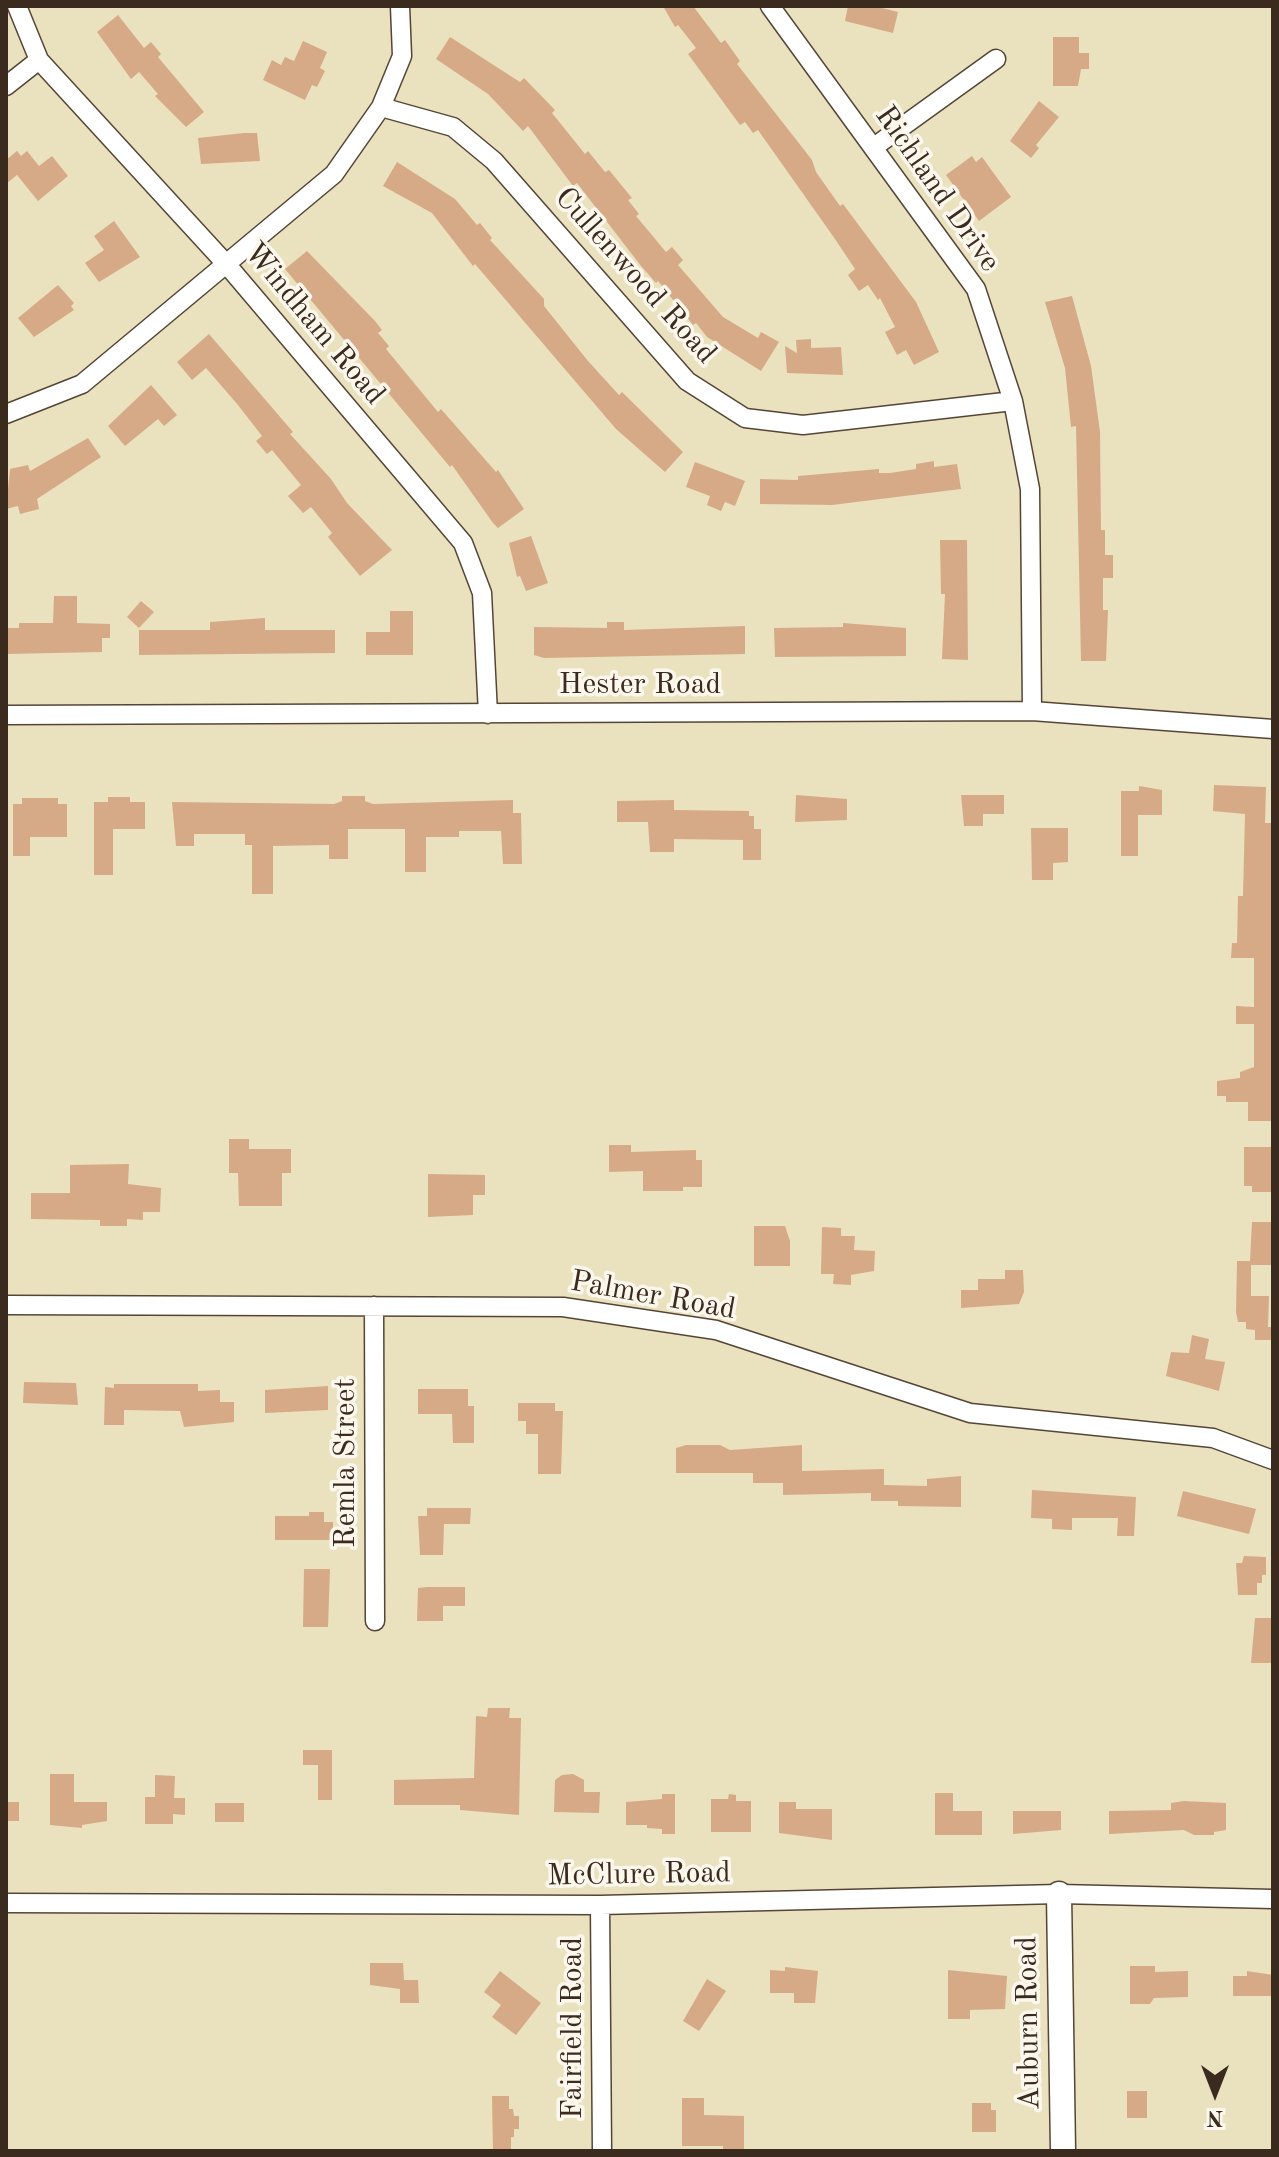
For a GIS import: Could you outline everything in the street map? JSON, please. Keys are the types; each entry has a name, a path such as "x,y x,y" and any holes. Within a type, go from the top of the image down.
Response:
{"street":[{"name":"Windham Road","path":"17,6 39,60 228,266 463,543 482,593 488,714"},
{"path":"6,414 82,384 228,266 334,174 381,107 402,56 400,6"},
{"name":"Richland Drive","path":"770,6 976,289 1013,401 1030,489 1032,711"},
{"path":"874,147 996,59"},
{"path":"6,86 39,60"},
{"name":"Cullenwood Road","path":"381,107 453,127 494,161 687,381 745,418 803,425 1013,401"},
{"name":"Hester Road","path":"6,715 1032,711 1273,729"},
{"name":"Palmer Road","path":"6,1305 563,1307 716,1330 970,1413 1213,1438 1273,1460"},
{"name":"Remla Street","path":"374,1306 375,1621"},
{"name":"McClure Road","path":"6,1903 600,1905 1059,1894 1273,1899"},
{"name":"Auburn Road","path":"1059,1894 1063,2151"},
{"name":"Fairfield Road","path":"600,1905 602,2151"}],"building":[{"path":"663,6 693,6 721,43 725,40 740,61 737,64 812,160 816,172 840,206 843,204 916,302 939,352 914,365 906,350 897,355 885,332 895,327 880,298 878,300 868,285 859,291 848,275 855,269 835,239 758,130 753,133 745,122 740,125 688,54 696,48 678,25 675,27"},
{"path":"848,6 874,6 898,12 893,33 845,21"},
{"path":"118,15 144,48 151,42 161,54 158,57 204,112 186,127 155,96 158,94 139,72 131,79 97,32"},
{"path":"450,37 520,82 524,78 555,110 552,113 585,154 588,151 605,172 609,170 632,198 628,200 639,214 636,216 666,252 672,247 683,260 678,265 723,317 758,338 761,332 779,342 761,371 707,337 696,323 693,325 658,281 656,283 641,266 577,183 573,186 528,126 523,131 488,94 436,59"},
{"path":"1053,37 1079,37 1079,53 1089,53 1089,69 1081,69 1078,86 1053,86"},
{"path":"303,41 327,52 320,68 325,71 317,87 312,85 305,100 263,80 272,60 281,65 285,57 294,61"},
{"path":"1039,101 1059,117 1036,145 1039,148 1031,158 1010,141"},
{"path":"257,133 260,161 201,164 198,138"},
{"path":"17,151 21,156 27,151 39,166 52,156 68,176 38,201 17,175 6,184 6,160"},
{"path":"972,156 976,162 982,157 1011,197 979,221 946,175"},
{"path":"397,162 455,199 477,225 480,223 492,238 490,240 544,299 544,306 588,361 619,395 622,392 683,452 665,472 616,429 475,264 473,266 432,213 383,186"},
{"path":"114,221 140,257 99,282 85,263 104,250 94,236"},
{"path":"307,251 375,321 382,330 378,333 389,346 386,349 438,412 441,409 496,472 498,470 524,509 498,528 493,523 452,465 450,467 285,269"},
{"path":"58,285 74,303 71,306 74,310 34,337 18,318"},
{"path":"1072,296 1091,366 1100,432 1101,530 1105,530 1105,555 1113,555 1113,578 1103,578 1103,610 1108,610 1106,661 1081,661 1076,426 1071,427 1065,368 1045,302"},
{"path":"209,334 293,432 290,434 331,479 347,503 392,550 360,576 328,537 332,533 311,507 303,513 288,496 301,485 272,450 267,454 256,441 262,436 238,405 206,368 192,380 177,362"},
{"path":"811,339 811,348 841,347 843,375 787,373 785,346 797,353 796,340"},
{"path":"151,385 177,415 164,426 158,419 125,446 108,426"},
{"path":"88,438 101,457 37,499 39,509 20,514 18,506 6,509 10,469 28,465 30,471"},
{"path":"934,461 934,467 957,464 961,489 832,505 760,504 760,479 798,480 798,476 879,469 879,473 890,473 916,469 916,464"},
{"path":"695,462 745,481 735,506 725,502 721,511 707,505 710,496 686,487"},
{"path":"531,536 548,583 526,591 520,576 517,577 509,543"},
{"path":"940,540 967,540 968,660 942,659 945,594 941,594"},
{"path":"54,596 77,596 77,623 110,624 110,638 102,638 102,652 6,654 6,628 19,628 19,623 53,623"},
{"path":"141,601 154,612 139,628 127,617"},
{"path":"390,611 413,611 413,655 366,655 366,632 390,632"},
{"path":"265,618 265,630 335,630 335,653 139,655 139,630 210,630 210,622"},
{"path":"607,622 624,622 624,630 745,626 745,654 544,658 534,655 534,627 607,628"},
{"path":"843,623 906,628 906,656 775,657 774,628 843,627"},
{"path":"1214,785 1266,787 1265,823 1273,823 1273,1121 1248,1121 1248,1102 1226,1102 1226,1096 1217,1096 1217,1081 1240,1078 1240,1072 1254,1067 1254,1024 1236,1024 1236,1006 1254,1007 1254,958 1231,958 1232,943 1237,943 1238,896 1243,896 1245,814 1213,811"},
{"path":"1139,786 1162,790 1162,815 1138,815 1138,856 1121,856 1121,791 1139,791"},
{"path":"796,795 847,799 847,820 795,822"},
{"path":"961,795 1004,795 1004,814 983,814 983,826 964,826"},
{"path":"342,796 365,796 365,801 373,804 513,800 513,813 521,813 522,864 503,864 501,831 459,831 459,837 426,837 426,872 405,872 405,829 348,829 348,859 329,859 329,845 273,846 273,894 252,894 252,845 245,845 245,834 194,834 194,846 176,846 172,802 334,804 342,801"},
{"path":"108,797 130,797 130,802 145,802 145,829 113,829 113,875 94,875 94,802 108,802"},
{"path":"22,798 58,798 58,804 67,804 67,837 30,837 30,856 13,856 13,804 22,804"},
{"path":"674,800 674,810 749,811 749,816 754,816 754,829 761,829 761,860 743,860 743,840 674,839 674,852 650,852 648,822 617,822 617,801"},
{"path":"1031,828 1068,828 1068,862 1053,863 1053,880 1032,880"},
{"path":"229,1139 249,1139 249,1149 291,1149 291,1173 282,1173 282,1206 239,1206 238,1173 229,1173"},
{"path":"609,1145 631,1145 631,1152 696,1150 696,1160 702,1160 702,1187 683,1187 683,1191 643,1191 643,1171 609,1172"},
{"path":"1244,1147 1273,1147 1273,1192 1252,1192 1252,1186 1244,1186"},
{"path":"129,1164 128,1184 161,1188 160,1212 143,1212 143,1220 127,1219 127,1226 100,1226 100,1220 31,1219 31,1193 70,1193 70,1165"},
{"path":"428,1174 485,1175 485,1195 473,1195 473,1215 428,1217"},
{"path":"1252,1222 1272,1222 1272,1265 1251,1265 1251,1296 1269,1296 1268,1327 1273,1327 1273,1340 1255,1340 1255,1330 1246,1329 1246,1322 1238,1322 1236,1312 1237,1261 1250,1261"},
{"path":"754,1226 785,1226 790,1241 790,1266 754,1266"},
{"path":"822,1227 841,1228 841,1236 855,1236 854,1250 875,1251 874,1271 851,1275 851,1285 833,1284 834,1274 821,1274"},
{"path":"1005,1270 1023,1270 1024,1292 1019,1304 961,1308 961,1290 978,1290 978,1279 1005,1279"},
{"path":"1192,1335 1209,1339 1205,1359 1225,1362 1219,1391 1166,1376 1171,1352 1189,1353"},
{"path":"24,1382 76,1383 78,1405 23,1403"},
{"path":"114,1384 198,1384 198,1391 220,1390 220,1402 234,1402 234,1422 184,1427 180,1411 124,1410 124,1425 104,1425 105,1387 114,1388"},
{"path":"328,1386 328,1410 265,1413 265,1390"},
{"path":"418,1389 468,1389 468,1406 474,1406 474,1443 453,1443 452,1414 418,1414"},
{"path":"518,1403 555,1403 555,1411 563,1411 561,1474 538,1474 538,1434 526,1434 526,1421 518,1421"},
{"path":"720,1445 730,1450 802,1445 802,1471 884,1469 884,1485 927,1486 927,1479 961,1476 961,1507 898,1506 898,1501 871,1501 871,1493 783,1495 783,1483 753,1483 753,1473 676,1473 676,1448"},
{"path":"1032,1490 1136,1497 1134,1536 1117,1536 1118,1518 1072,1518 1072,1530 1052,1529 1052,1519 1031,1518"},
{"path":"1183,1491 1256,1509 1249,1534 1177,1516"},
{"path":"427,1508 471,1508 470,1524 444,1524 443,1555 420,1555 418,1516 427,1516"},
{"path":"309,1512 324,1512 324,1522 333,1522 333,1540 275,1540 275,1516 309,1516"},
{"path":"1244,1556 1266,1557 1266,1575 1262,1575 1262,1583 1257,1583 1257,1595 1238,1595 1236,1563 1242,1563"},
{"path":"304,1569 330,1569 328,1627 303,1627"},
{"path":"465,1587 465,1606 443,1606 443,1621 417,1621 418,1588"},
{"path":"1255,1618 1272,1618 1273,1663 1251,1663"},
{"path":"488,1708 510,1708 509,1718 521,1718 519,1815 460,1810 460,1805 394,1805 394,1780 474,1778 476,1716 487,1717"},
{"path":"303,1750 332,1750 332,1800 318,1800 318,1765 303,1765"},
{"path":"50,1774 74,1774 74,1802 107,1802 107,1821 82,1825 82,1828 50,1825"},
{"path":"573,1774 584,1780 584,1792 600,1792 599,1813 554,1812 555,1780 562,1775"},
{"path":"155,1775 175,1776 174,1798 185,1798 185,1815 173,1814 173,1824 145,1824 145,1797 155,1797"},
{"path":"935,1793 953,1793 953,1811 982,1811 982,1835 935,1835"},
{"path":"662,1794 675,1794 675,1834 662,1834 662,1829 647,1828 647,1825 626,1825 626,1802 662,1799"},
{"path":"729,1794 736,1795 736,1801 751,1801 751,1832 711,1832 711,1799 728,1799"},
{"path":"6,1802 19,1802 19,1821 6,1821"},
{"path":"779,1802 796,1802 796,1809 832,1809 832,1840 779,1833"},
{"path":"215,1803 244,1803 244,1822 215,1822"},
{"path":"1171,1803 1226,1803 1226,1830 1214,1832 1214,1835 1194,1835 1184,1830 1109,1834 1109,1811 1171,1810"},
{"path":"1013,1811 1061,1811 1061,1830 1013,1834"},
{"path":"370,1963 403,1963 404,1980 418,1980 419,2003 400,2003 400,1989 370,1985"},
{"path":"1130,1966 1155,1966 1155,1972 1188,1971 1188,1997 1154,1998 1150,2004 1130,2004"},
{"path":"785,1967 818,1971 815,2003 794,2003 794,1993 770,1993 770,1970 785,1971"},
{"path":"948,1970 1007,1976 1005,2009 970,2010 970,2019 948,2019"},
{"path":"500,1971 541,2003 516,2035 492,2017 501,2005 484,1992"},
{"path":"1247,1971 1273,1975 1273,1996 1233,1996 1233,1976 1247,1976"},
{"path":"707,1979 726,1991 699,2031 683,2021"},
{"path":"1127,2091 1147,2091 1147,2118 1127,2118"},
{"path":"492,2096 509,2096 509,2109 513,2109 514,2116 519,2116 519,2129 514,2129 514,2137 511,2137 511,2151 493,2151"},
{"path":"682,2098 704,2098 704,2115 744,2116 744,2151 723,2151 723,2146 682,2146"},
{"path":"972,2103 991,2103 991,2110 996,2110 996,2132 972,2132"}]}
